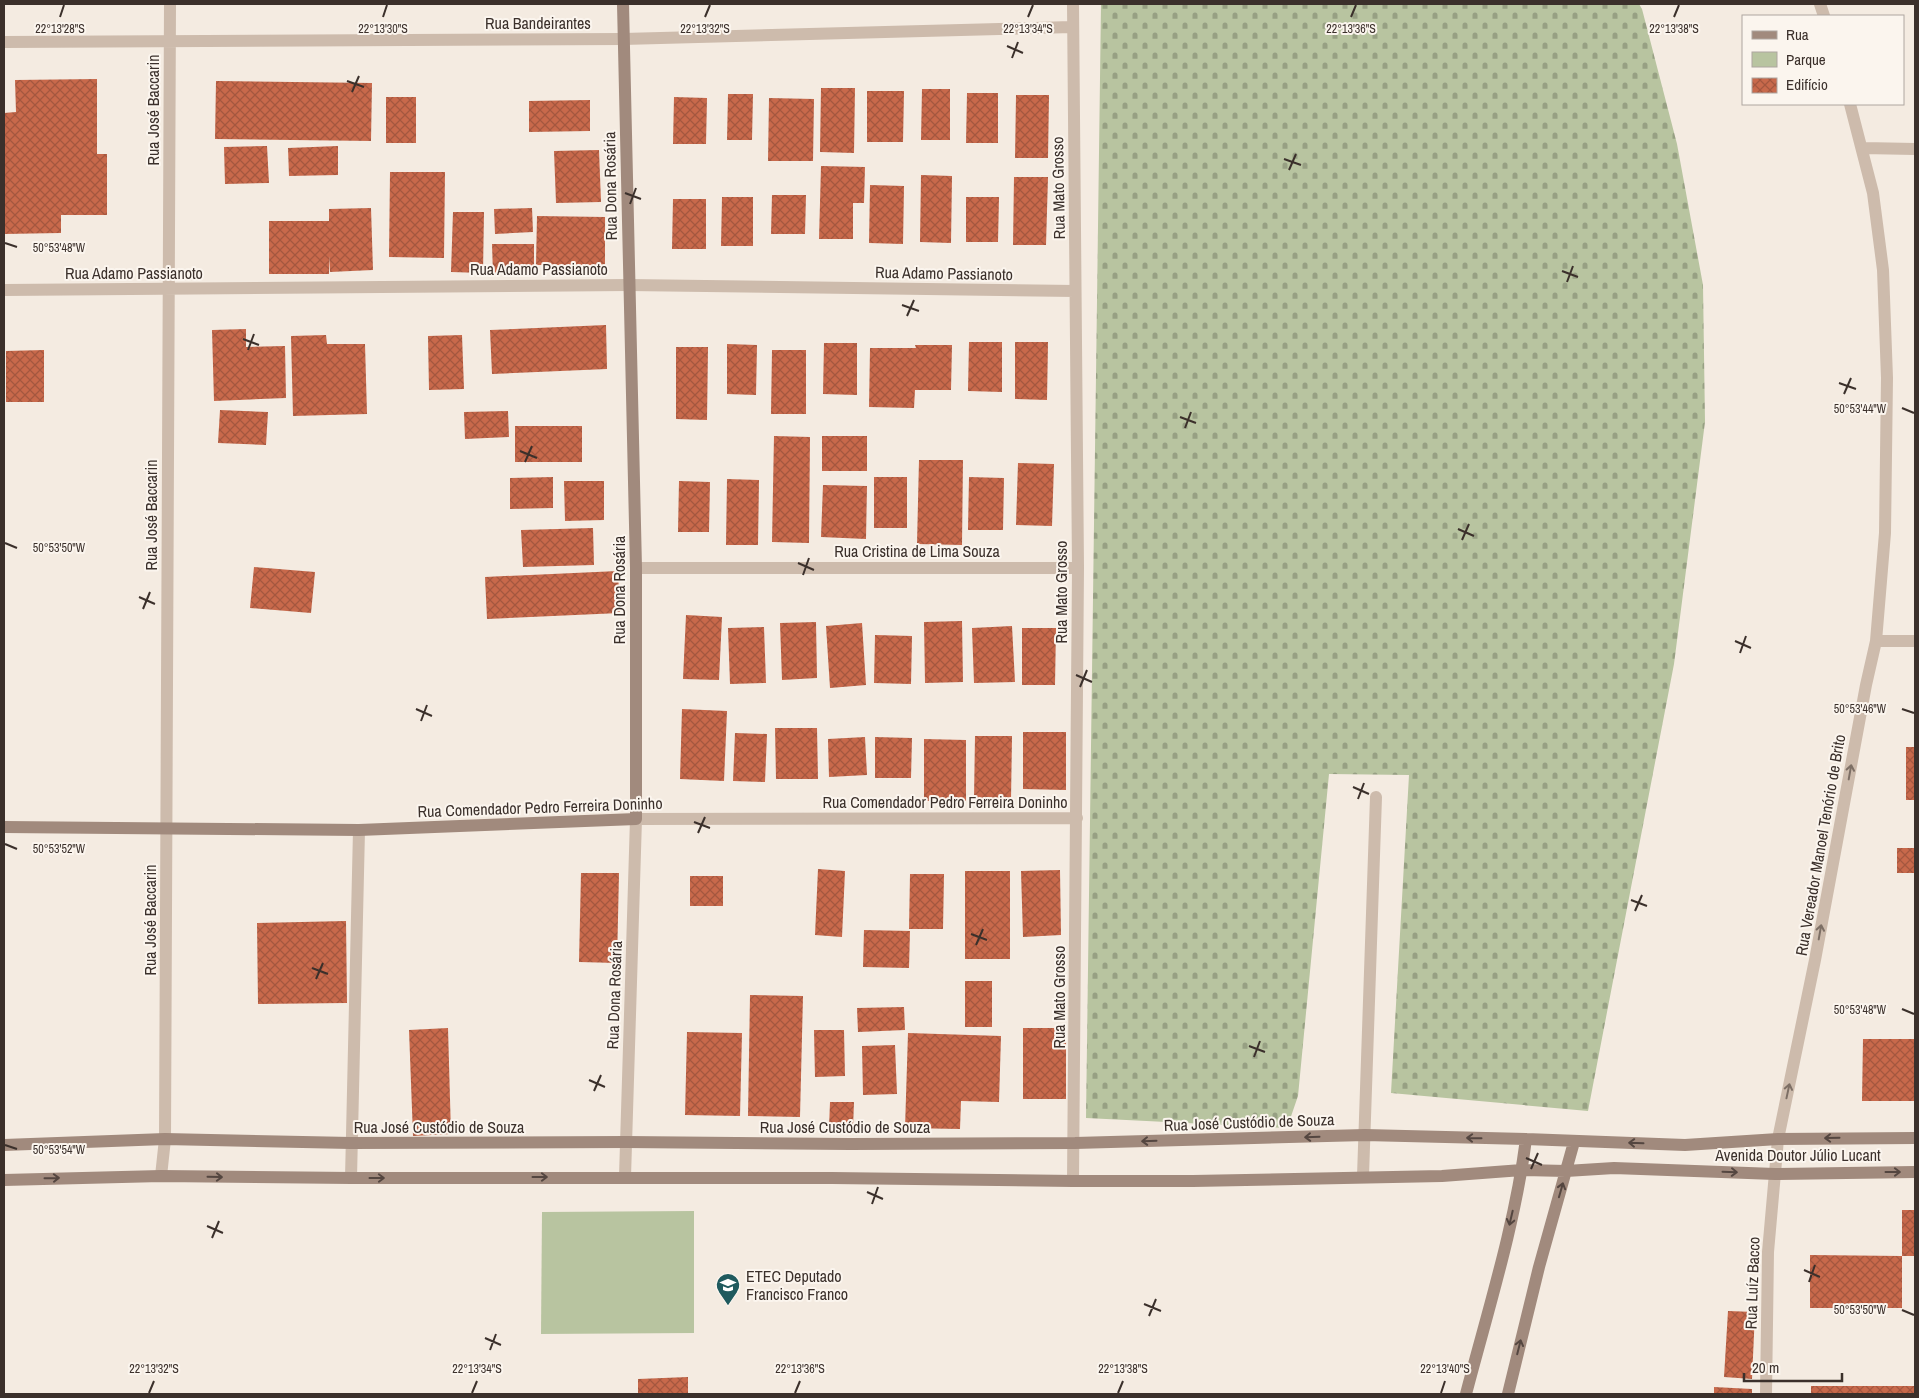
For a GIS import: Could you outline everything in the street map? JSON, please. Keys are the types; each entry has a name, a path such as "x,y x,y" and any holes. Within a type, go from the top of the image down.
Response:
{"street":[{"name":"Rua José Baccarin","path":"161,1176 165,1138 170,4"},
{"name":"Rua Dona Rosária","path":"623,4 636,568 636,819 625,1177"},
{"name":"Rua Mato Grosso","path":"1073,4 1078,568 1075,1143 1073,1181"},
{"name":"Rua Bandeirantes","path":"4,42 623,39 1072,27"},
{"name":"Rua Vereador Manoel Tenório de Brito","path":"1775,1174 1778,1139 1815,960 1866,685 1876,641 1885,533 1886,358 1883,270 1873,193 1863,148 1850,105"},
{"path":"1863,148 1915,149"},
{"name":"Rua Adamo Passianoto","path":"4,290 628,285 1075,291"},
{"name":"Rua Cristina de Lima Souza","path":"636,568 1078,568"},
{"path":"1876,641 1915,641"},
{"path":"1363,1176 1376,797"},
{"name":"Rua Comendador Pedro Ferreira Doninho","path":"4,827 359,830 636,819 1077,818"},
{"path":"351,1178 359,830"},
{"name":"Rua José Custódio de Souza","path":"4,1145 165,1138 351,1144 626,1142 841,1144 1075,1143 1365,1135 1685,1145"},
{"name":"Avenida Doutor Júlio Lucant","path":"1685,1145 1778,1139 1915,1138"},
{"path":"1466,1394 1502,1258 1522,1170 1526,1139"},
{"path":"1508,1394 1539,1267 1574,1142"},
{"name":"Avenida Doutor Júlio Lucant","path":"1566,1171 1614,1168 1775,1174 1915,1172"},
{"path":"4,1180 161,1176 1193,1181 1363,1176 1442,1176 1522,1170 1566,1171"},
{"name":"Rua Luíz Bacco","path":"1766,1394 1768,1252 1775,1174"}],"green space":[{"path":"1101,4 1639,4 1642,9 1677,144 1703,285 1705,422 1674,664 1588,1111 1391,1093 1409,775 1329,774 1298,1096 1287,1128 1086,1118"},
{"path":"694,1211 694,1333 541,1334 542,1212"}],"building":[{"path":"97,79 97,154 107,154 107,215 61,215 61,233 4,234 4,113 16,112 15,80"},
{"path":"216,81 372,83 371,141 215,139"},
{"path":"821,88 855,88 854,153 820,152"},
{"path":"922,89 950,89 950,140 921,140"},
{"path":"867,91 904,91 903,142 867,142"},
{"path":"967,93 998,93 998,143 966,143"},
{"path":"728,94 753,94 752,140 727,140"},
{"path":"1016,95 1049,95 1048,158 1015,158"},
{"path":"386,97 416,97 416,143 386,143"},
{"path":"674,97 707,98 706,144 673,144"},
{"path":"769,98 814,99 813,161 768,161"},
{"path":"590,100 590,131 529,132 529,101"},
{"path":"267,146 269,183 225,184 224,147"},
{"path":"338,146 338,175 289,176 288,148"},
{"path":"599,150 601,202 556,203 554,151"},
{"path":"821,166 865,167 864,203 853,203 853,239 819,239"},
{"path":"390,172 445,172 444,258 389,257"},
{"path":"921,175 952,176 951,243 920,242"},
{"path":"1014,177 1048,177 1046,245 1013,245"},
{"path":"870,185 904,186 903,244 869,243"},
{"path":"772,195 806,195 805,234 771,234"},
{"path":"722,197 753,197 753,246 721,246"},
{"path":"966,197 999,197 998,242 966,242"},
{"path":"673,199 706,199 706,249 672,249"},
{"path":"371,208 373,270 330,272 329,256 329,274 269,274 269,221 329,221 329,209"},
{"path":"532,208 533,232 495,234 494,209"},
{"path":"453,212 484,212 483,273 451,272"},
{"path":"537,216 605,217 605,265 536,265"},
{"path":"492,244 534,244 534,273 493,274"},
{"path":"606,325 607,369 492,374 490,330"},
{"path":"246,329 246,347 285,346 286,398 214,401 212,330"},
{"path":"326,335 327,344 365,344 367,414 293,416 291,336"},
{"path":"462,335 464,389 429,390 428,336"},
{"path":"969,342 1002,342 1002,392 968,391"},
{"path":"1015,342 1048,342 1047,400 1015,399"},
{"path":"824,343 857,343 857,395 823,394"},
{"path":"727,344 757,345 756,395 727,394"},
{"path":"915,345 952,345 951,390 915,390 914,408 869,407 870,348 916,348"},
{"path":"676,347 708,347 707,420 676,419"},
{"path":"44,350 44,402 6,402 6,351"},
{"path":"772,350 806,350 806,414 771,414"},
{"path":"220,410 268,412 266,445 218,443"},
{"path":"508,411 509,437 465,439 464,412"},
{"path":"515,426 582,426 582,462 515,462"},
{"path":"774,436 810,437 809,543 772,542"},
{"path":"822,436 867,436 867,471 822,471"},
{"path":"919,460 963,460 962,545 917,544"},
{"path":"1018,463 1054,464 1052,526 1016,525"},
{"path":"553,477 553,508 510,509 510,478"},
{"path":"874,477 907,477 907,528 874,528"},
{"path":"969,477 1004,478 1003,530 968,530"},
{"path":"727,479 759,480 758,545 726,545"},
{"path":"564,481 604,481 604,520 565,521"},
{"path":"679,481 710,482 709,532 678,532"},
{"path":"823,485 867,486 866,539 821,537"},
{"path":"593,528 594,565 523,567 521,530"},
{"path":"254,567 315,572 311,613 250,608"},
{"path":"618,571 620,613 487,619 485,577"},
{"path":"686,615 722,617 719,680 683,679"},
{"path":"962,621 963,682 925,683 924,622"},
{"path":"816,622 817,678 782,680 780,623"},
{"path":"862,623 866,685 830,688 826,626"},
{"path":"1012,626 1015,682 974,683 972,628"},
{"path":"764,627 766,683 730,684 728,628"},
{"path":"1022,628 1056,628 1055,685 1022,685"},
{"path":"875,635 912,636 911,684 874,683"},
{"path":"682,709 727,711 724,781 680,779"},
{"path":"775,728 817,728 818,779 776,779"},
{"path":"1023,732 1066,732 1066,790 1023,789"},
{"path":"735,733 767,734 765,782 733,781"},
{"path":"975,736 1012,736 1011,800 974,799"},
{"path":"865,737 867,775 829,777 828,739"},
{"path":"875,737 912,738 911,778 875,778"},
{"path":"924,739 966,740 966,801 924,801"},
{"path":"1906,747 1915,747 1915,800 1906,800"},
{"path":"1897,848 1915,848 1915,873 1897,873"},
{"path":"818,869 845,871 842,937 815,935"},
{"path":"1060,870 1061,935 1023,937 1021,871"},
{"path":"965,871 1010,871 1010,959 965,959"},
{"path":"581,873 619,873 617,963 579,962"},
{"path":"910,874 944,874 943,929 909,929"},
{"path":"690,876 723,876 723,906 690,906"},
{"path":"346,921 347,1003 258,1004 257,923"},
{"path":"864,930 910,931 909,968 863,967"},
{"path":"965,981 992,981 992,1027 965,1027"},
{"path":"750,995 803,996 800,1117 748,1116"},
{"path":"904,1007 905,1030 858,1032 857,1008"},
{"path":"448,1028 451,1134 413,1136 409,1030"},
{"path":"1023,1028 1066,1028 1066,1099 1023,1099"},
{"path":"814,1030 844,1030 845,1076 815,1077"},
{"path":"687,1032 742,1033 740,1116 685,1115"},
{"path":"908,1033 1001,1036 999,1102 961,1101 960,1129 905,1128"},
{"path":"1863,1039 1915,1039 1915,1101 1862,1101"},
{"path":"895,1045 897,1094 863,1095 862,1046"},
{"path":"830,1102 854,1102 853,1128 829,1128"},
{"path":"1902,1210 1915,1210 1915,1256 1902,1256"},
{"path":"1810,1255 1902,1256 1902,1308 1810,1308"},
{"path":"1728,1311 1755,1312 1752,1379 1724,1377"},
{"path":"688,1377 688,1394 638,1394 638,1379"},
{"path":"1811,1386 1915,1386 1915,1394 1811,1394"},
{"path":"1714,1387 1752,1389 1752,1394 1714,1394"}],"place":[{"name":"ETEC Deputado Francisco Franco","path":"728,1306"}]}
